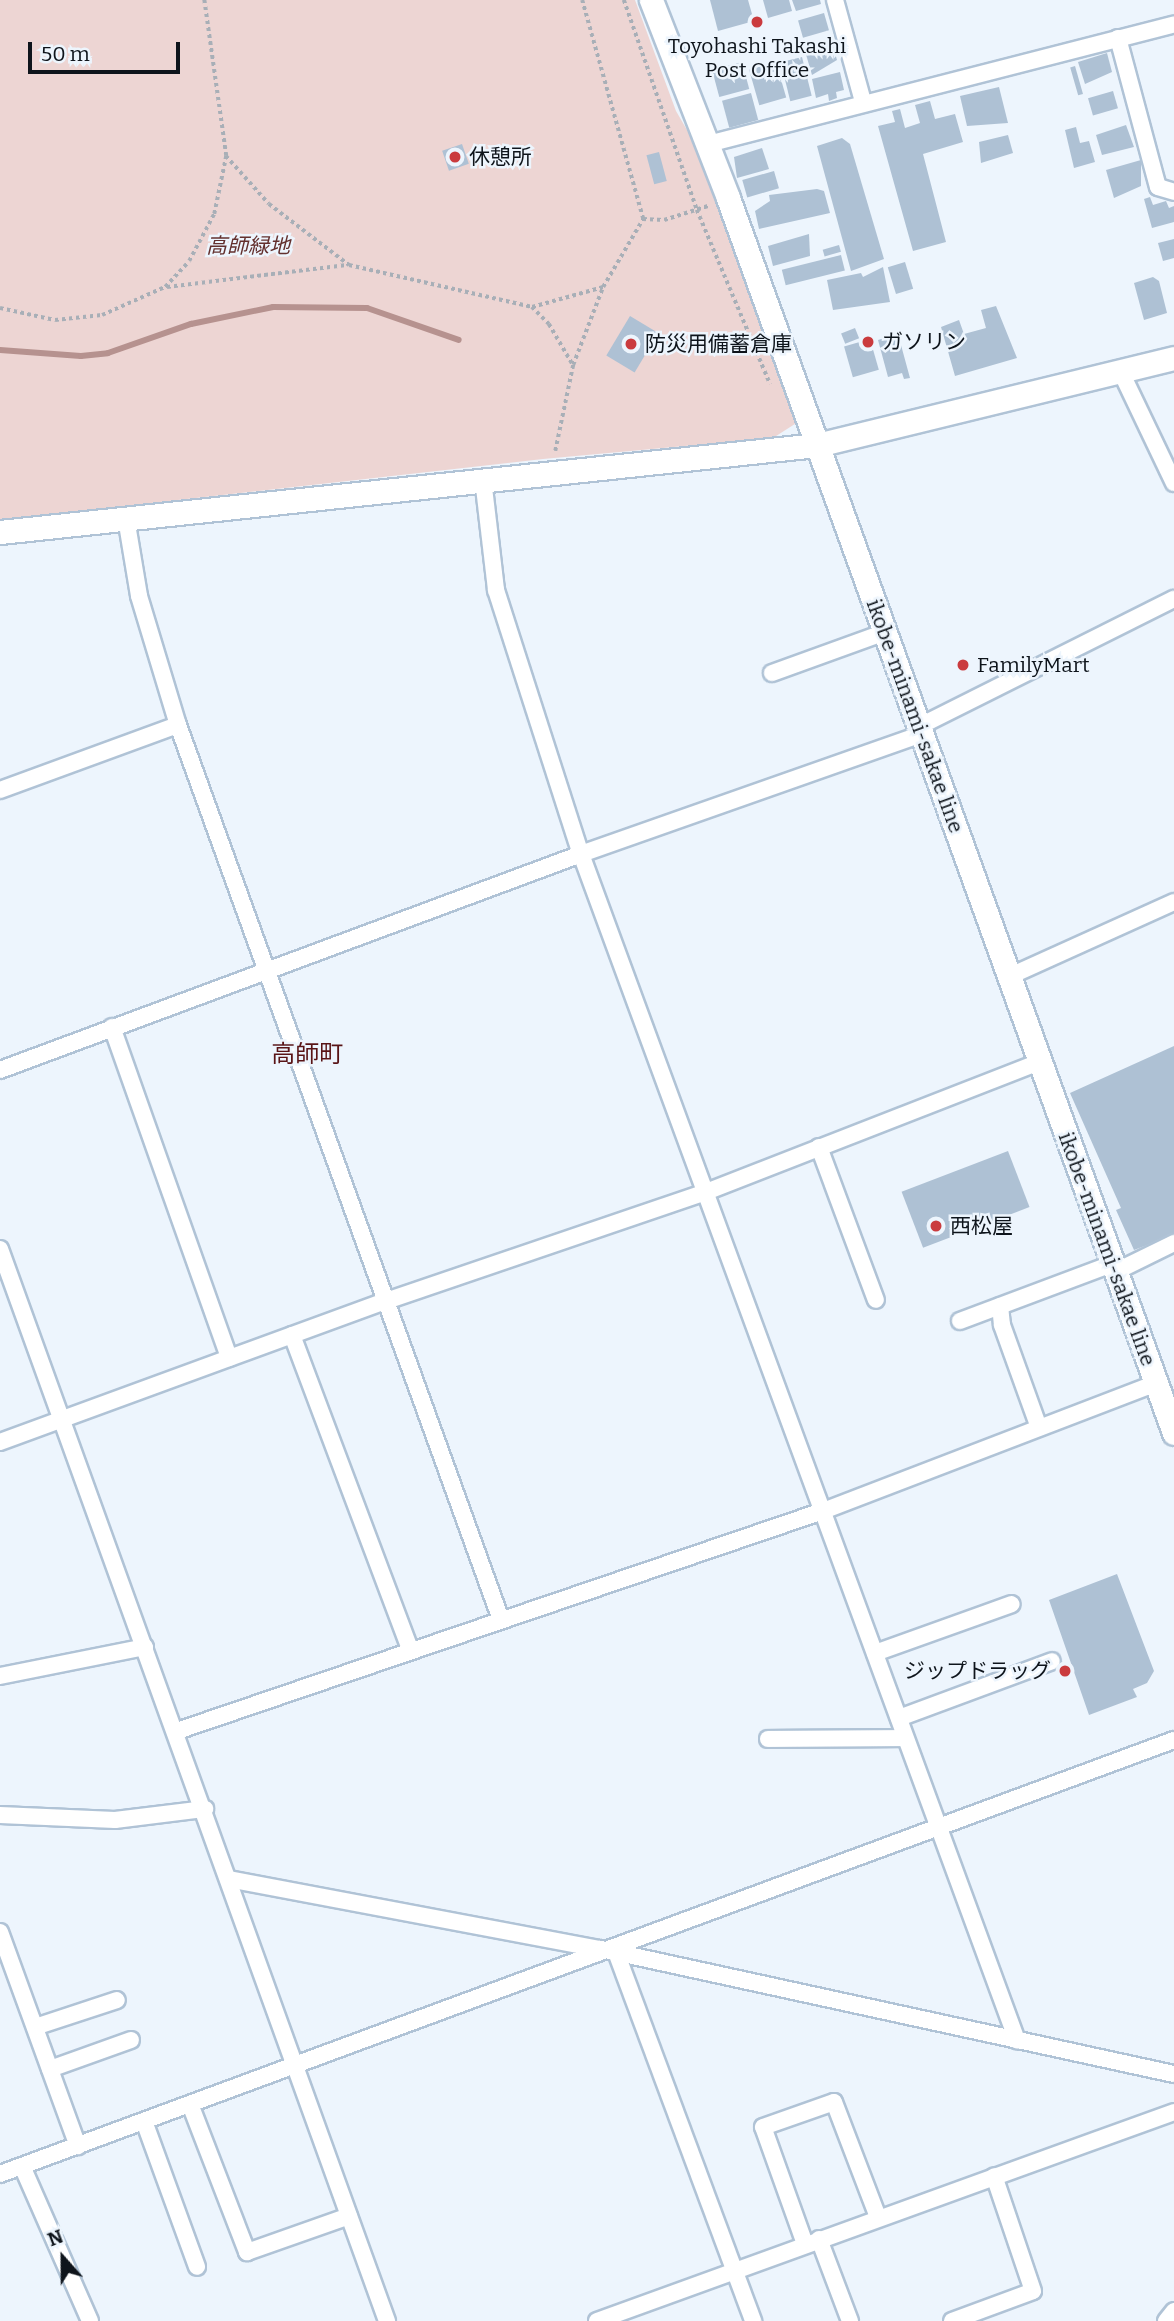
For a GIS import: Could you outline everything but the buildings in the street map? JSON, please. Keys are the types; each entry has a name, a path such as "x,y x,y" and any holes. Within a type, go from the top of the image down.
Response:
{"main road":[{"name":"ikobe-minami-sakae line","path":"651,0 728,198 1174,1433"},
{"path":"0,532 817,445 1174,358"}],"street":[{"path":"835,0 863,102"},
{"path":"708,145 863,102 1174,23"},
{"path":"1118,38 1157,187 1174,192"},
{"path":"1121,372 1174,483"},
{"path":"483,479 496,590 582,854 1017,2040"},
{"path":"126,518 139,596 178,725 499,1618"},
{"path":"0,1070 921,730 1174,599"},
{"path":"772,673 885,632"},
{"path":"0,790 178,725"},
{"path":"1008,977 1174,902"},
{"path":"112,1027 229,1359"},
{"path":"0,1441 383,1301 706,1192 1039,1062"},
{"path":"820,1147 876,1300"},
{"path":"960,1321 1114,1268 1174,1243"},
{"path":"0,1249 177,1731 293,2067 387,2321"},
{"path":"1000,1306 1002,1325 1039,1428"},
{"path":"292,1335 410,1649"},
{"path":"177,1731 499,1618 823,1511 1156,1383"},
{"path":"875,1653 1012,1604"},
{"path":"0,1676 145,1647"},
{"path":"899,1718 1052,1661"},
{"path":"768,1740 905,1738"},
{"path":"0,2174 1174,1740"},
{"path":"0,1815 115,1820 205,1809"},
{"path":"229,1879 609,1951 1174,2074"},
{"path":"0,1931 78,2146"},
{"path":"609,1951 753,2321"},
{"path":"34,2026 117,2000"},
{"path":"50,2069 131,2040"},
{"path":"850,2321 763,2127 834,2102 878,2217"},
{"path":"191,2105 247,2252 349,2216"},
{"path":"597,2321 1174,2112"},
{"path":"144,2122 197,2267"},
{"path":"22,2166 90,2321"},
{"path":"952,2321 1032,2291 994,2176"},
{"path":"1166,2321 1174,2311"}],"path":[{"path":"165,287 189,261 214,214 226,156 204,0"},
{"path":"554,461 573,365 603,287 643,219 582,0"},
{"path":"624,0 697,210 775,395"},
{"path":"226,156 269,204 349,265"},
{"path":"643,219 664,220 728,198"},
{"path":"0,308 17,316 79,320 165,287 349,265 532,307 603,287"},
{"path":"532,307 549,324 573,365"}],"green space":[{"name":"高師緑地","path":"0,0 635,0 676,111 698,149 798,422 773,438 543,459 0,520"}],"waterway":[{"path":"0,350 81,356 108,353 191,324 273,307 367,308 459,340"}],"place":[{"name":"Toyohashi Takashi Post Office","path":"757,22"},
{"name":"休憩所","path":"455,157"},
{"name":"ガソリン","path":"868,342"},
{"name":"防災用備蓄倉庫","path":"631,344"},
{"name":"FamilyMart","path":"963,665"},
{"name":"西松屋","path":"936,1226"},
{"name":"ジップドラッグ","path":"1065,1671"}],"district":[{"name":"高師町","path":"307,1055"}]}
